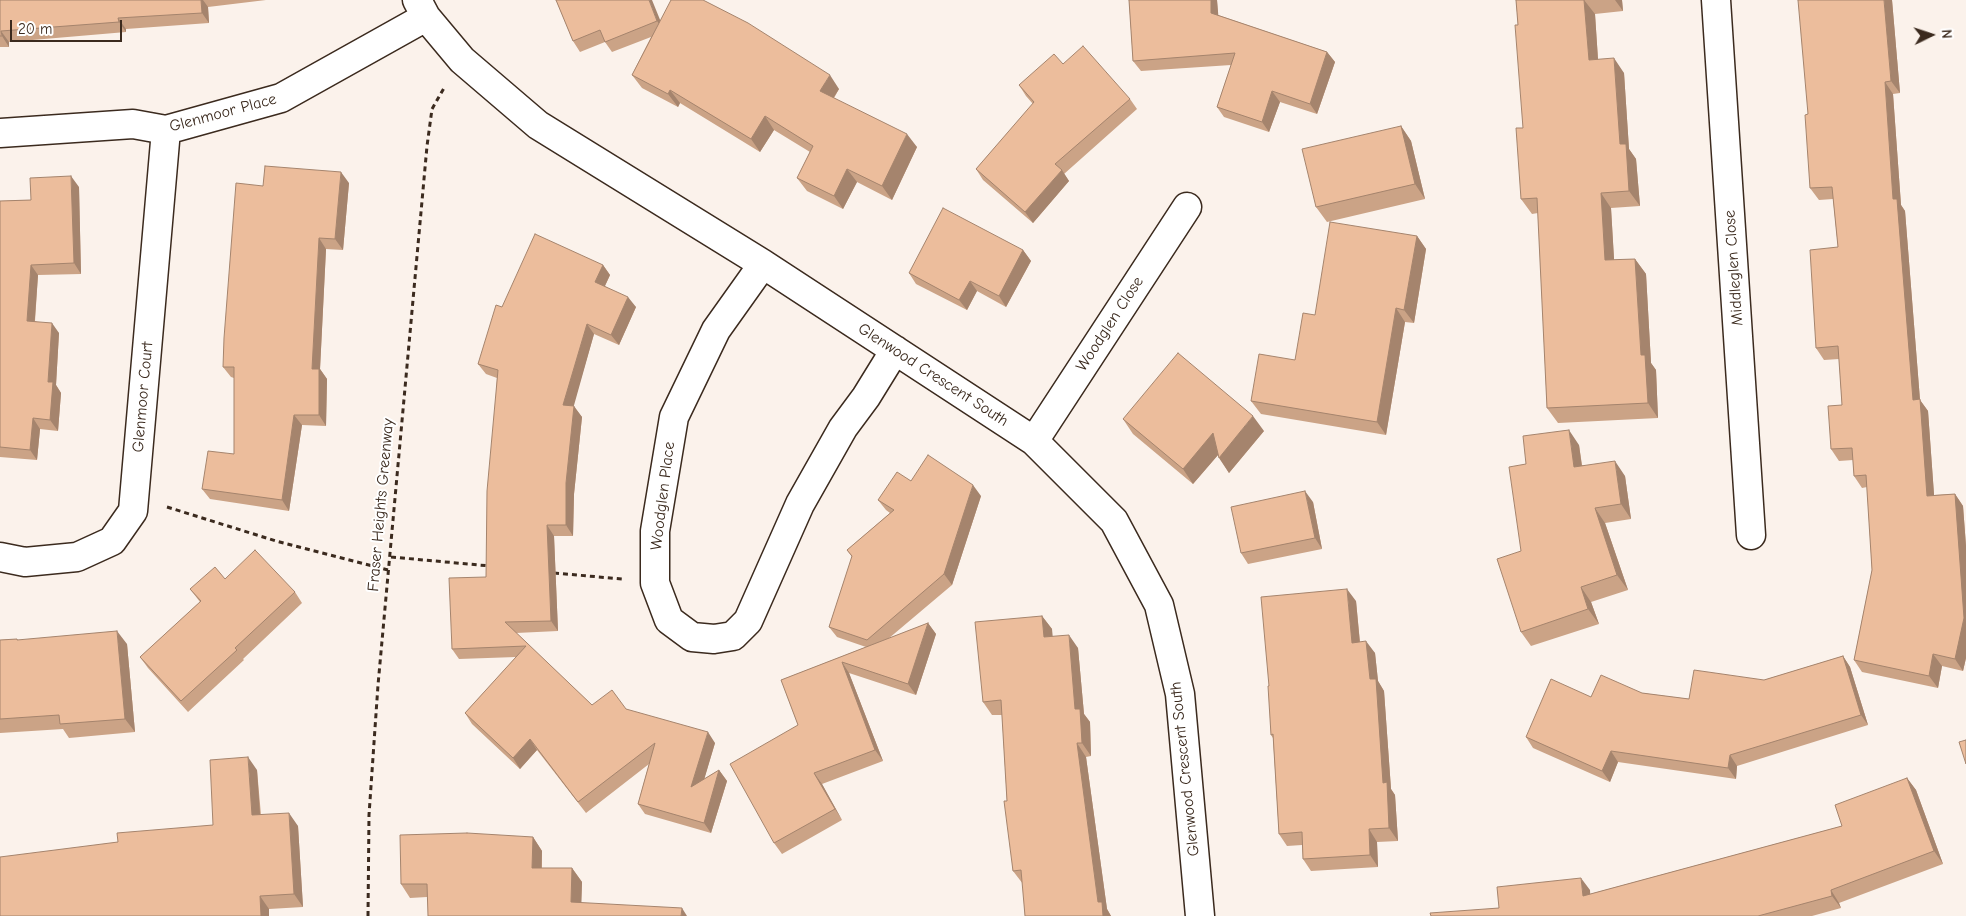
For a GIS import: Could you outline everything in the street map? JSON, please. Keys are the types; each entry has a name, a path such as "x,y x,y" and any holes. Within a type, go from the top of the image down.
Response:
{"street":[{"name":"Middleglen Close","path":"1716,0 1751,535"},
{"name":"Glenmoor Place","path":"0,133 133,124 166,130 281,98 422,9"},
{"name":"Glenwood Crescent South","path":"422,9 462,60 538,125 763,264 1034,441 1114,521 1159,605 1180,694 1200,916"},
{"name":"Glenmoor Court","path":"0,557 25,562 77,557 112,541 133,511 166,130"},
{"name":"Woodglen Close","path":"1034,441 1187,207"},
{"name":"Woodglen Place","path":"763,264 716,330 674,417 655,531 655,583 669,620 692,637 714,640 733,636 748,621 800,504 843,428 866,397 895,350"}],"path":[{"name":"Fraser Heights Greenway","path":"368,916 368,815 388,570 426,146 432,109 437,98"},
{"path":"160,505 276,540 388,570"},
{"path":"391,557 498,567"},
{"path":"547,572 624,580"}],"building":[{"path":"0,0 201,0 202,13 118,18 119,22 1,31 2,36 0,36"},
{"path":"556,0 649,0 657,21 605,42 600,30 573,41"},
{"path":"671,0 703,0 748,23 830,75 820,91 907,134 882,186 847,169 834,196 797,178 813,146 765,116 751,139 670,90 668,94 632,75"},
{"path":"1129,0 1211,0 1211,13 1327,52 1310,104 1272,91 1262,122 1217,107 1235,53 1133,61"},
{"path":"1516,0 1584,0 1589,60 1614,58 1620,144 1626,144 1629,191 1601,193 1605,260 1635,259 1641,355 1645,355 1648,403 1547,408 1537,198 1521,199 1516,128 1523,128 1515,25 1518,25"},
{"path":"1798,0 1884,0 1891,81 1885,82 1893,199 1897,199 1913,400 1920,399 1927,496 1955,494 1964,618 1955,659 1933,654 1929,676 1854,660 1872,570 1866,475 1854,476 1852,448 1831,449 1828,406 1842,405 1838,346 1816,348 1810,250 1838,247 1832,187 1810,188 1805,115 1808,114"},
{"path":"1083,46 1130,99 1055,164 1062,170 1025,212 976,169 1034,102 1019,85 1054,54 1063,64"},
{"path":"1401,126 1415,184 1316,207 1302,149"},
{"path":"265,166 341,172 335,239 319,238 312,369 319,369 319,415 294,415 282,500 202,489 208,451 234,454 234,367 223,367 236,183 263,186"},
{"path":"71,176 74,263 31,265 27,321 52,323 48,382 53,382 50,420 33,418 30,450 0,447 0,201 31,200 30,178"},
{"path":"943,208 1023,250 999,296 970,281 959,300 909,273"},
{"path":"1330,222 1417,236 1404,310 1396,308 1377,422 1251,401 1259,354 1295,360 1303,313 1315,315"},
{"path":"535,234 603,265 595,282 628,297 611,335 587,324 563,405 574,406 566,483 566,525 547,525 551,621 505,622 592,705 612,690 626,709 708,732 691,787 719,770 704,823 638,804 655,743 578,802 530,739 513,758 465,713 526,646 452,649 449,578 486,577 487,491 498,370 478,364 496,305 502,307"},
{"path":"1178,353 1253,416 1219,458 1213,433 1183,469 1123,419"},
{"path":"1569,430 1574,467 1615,461 1621,504 1595,508 1617,575 1581,587 1588,609 1521,632 1497,559 1521,551 1509,467 1526,464 1523,436"},
{"path":"928,455 973,485 944,574 867,640 829,627 852,556 847,550 894,510 878,500 897,472 911,481"},
{"path":"1305,491 1315,538 1241,553 1231,507"},
{"path":"255,550 295,592 235,648 237,650 181,701 140,657 201,601 190,589 215,567 225,579"},
{"path":"1347,589 1352,643 1366,641 1370,679 1376,679 1383,783 1387,782 1389,828 1369,829 1370,855 1303,859 1302,832 1279,834 1273,734 1271,735 1269,686 1261,597"},
{"path":"1042,616 1044,637 1069,635 1075,709 1080,709 1082,743 1077,743 1098,902 1102,902 1103,916 1025,916 1021,870 1013,871 1004,801 1007,801 1001,700 983,702 975,622"},
{"path":"928,623 908,684 842,662 875,750 814,773 835,809 774,843 730,764 798,725 781,680"},
{"path":"117,631 125,719 60,724 59,715 0,719 0,640"},
{"path":"1843,656 1861,715 1730,755 1728,768 1611,751 1602,771 1526,737 1551,679 1591,697 1601,675 1642,693 1689,699 1694,670 1764,680"},
{"path":"1966,740 1966,764 1959,742"},
{"path":"248,757 252,815 289,813 294,894 260,896 261,916 0,916 0,857 118,842 117,833 213,825 210,760"},
{"path":"1907,778 1934,851 1831,890 1832,896 1758,916 1431,916 1430,913 1499,908 1497,887 1581,878 1583,896 1842,826 1835,805"},
{"path":"467,833 533,837 532,868 572,868 571,902 682,908 681,916 428,916 427,884 401,884 400,835"}]}
